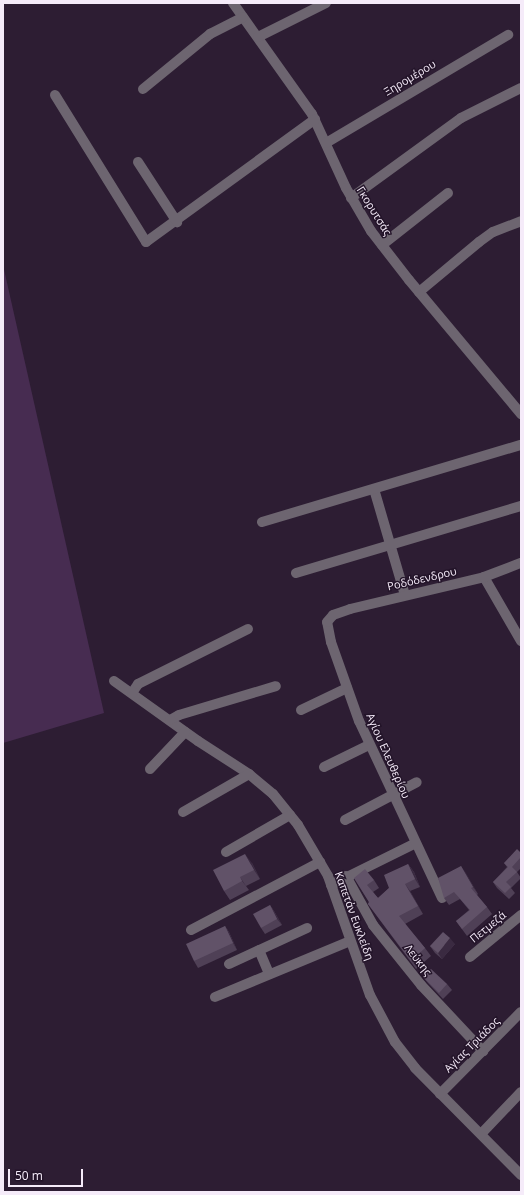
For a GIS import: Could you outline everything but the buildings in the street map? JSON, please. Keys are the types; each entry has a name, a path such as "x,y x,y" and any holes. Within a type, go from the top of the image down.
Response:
{"street":[{"name":"Γκορυτσάς","path":"233,3 315,119 351,198 382,245 419,292 521,414"},
{"path":"258,37 326,3"},
{"path":"143,90 210,34 243,17"},
{"name":"Ξηρομέρου","path":"326,143 508,35"},
{"path":"351,198 461,118 521,88"},
{"path":"56,95 146,242 177,222 315,119"},
{"path":"138,162 177,222"},
{"path":"382,245 448,193"},
{"path":"419,292 492,232 521,221"},
{"path":"262,522 335,498 374,489 521,445"},
{"path":"374,489 405,595"},
{"path":"296,573 521,506"},
{"name":"Ροδόδενδρου","path":"328,619 350,609 484,577 521,563"},
{"path":"484,577 521,641"},
{"name":"Αγίου Ελευθερίου","path":"328,619 331,642 369,745 414,844 442,898"},
{"path":"132,693 138,684 248,629"},
{"name":"Καπετάν Ευκλείδη","path":"114,681 185,732 249,774 267,788 290,815 320,862 331,885 370,995 395,1042 440,1094 520,1171"},
{"path":"170,720 179,715 276,686"},
{"path":"301,710 347,688"},
{"path":"150,769 185,732"},
{"path":"324,767 369,745"},
{"path":"183,812 249,774"},
{"path":"345,820 417,782"},
{"path":"226,852 290,815"},
{"path":"331,885 346,876 414,844"},
{"path":"191,930 320,862"},
{"name":"Λεύκης","path":"346,876 373,925 422,985 483,1051"},
{"name":"Πετμεζά","path":"470,957 521,915"},
{"path":"229,964 307,928"},
{"path":"215,997 350,940"},
{"path":"259,950 269,974"},
{"name":"Αγίας Τριάδος","path":"440,1094 521,1012"},
{"path":"480,1134 521,1092"}],"shaded area":[{"path":"3,265 104,713 3,743"}]}
